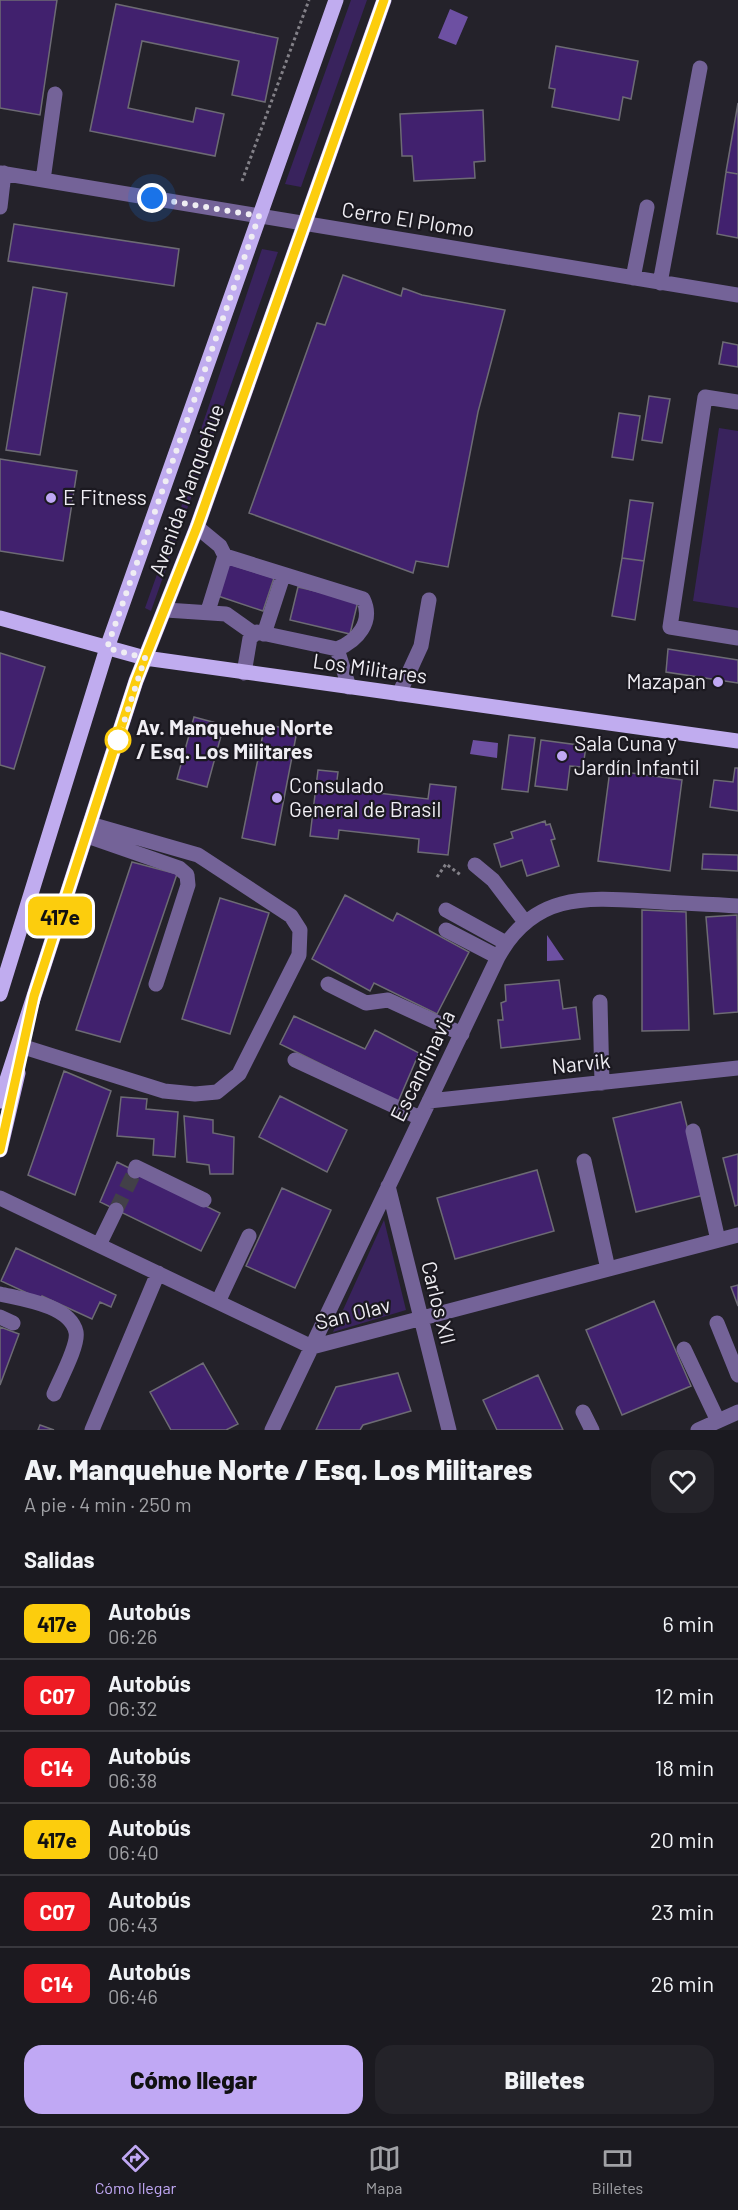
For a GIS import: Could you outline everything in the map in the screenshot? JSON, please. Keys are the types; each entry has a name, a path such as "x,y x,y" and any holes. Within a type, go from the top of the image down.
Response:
{"main road":[{"name":"Avenida Manquehue","path":"0,994 107,648 336,0"},
{"name":"Avenida Manquehue","path":"0,1101 145,658 197,527 384,0"},
{"name":"Los Militares","path":"0,618 145,658 738,741"},
{"name":"Avenida Manquehue","path":"0,959 20,927"},
{"name":"Avenida Manquehue","path":"0,1150 34,996"}],"street":[{"path":"660,283 700,68"},
{"path":"43,180 54,94"},
{"name":"Cerro El Plomo","path":"2,173 738,295"},
{"path":"0,207 2,173"},
{"path":"633,278 647,207"},
{"path":"738,402 705,397 670,627 738,638"},
{"path":"197,527 220,546 225,556 208,611"},
{"path":"165,610 197,613 208,611 226,614 258,634 337,649 351,644 362,632 366,605 363,599 283,576 225,556"},
{"path":"244,673 283,576"},
{"path":"399,694 421,645 429,600"},
{"path":"337,649 349,687"},
{"path":"88,830 179,868 187,875 188,885 156,984"},
{"path":"24,1047 164,1090 195,1094 217,1092 239,1074 299,955 300,930 291,916 198,855 88,830"},
{"path":"475,865 493,880 525,922"},
{"name":"Escandinavia","path":"272,1430 506,943 525,922 558,903 584,898 738,906"},
{"path":"446,910 506,943"},
{"path":"446,930 498,957"},
{"path":"328,984 366,1003 388,1000 462,1034"},
{"path":"600,1002 602,1083"},
{"path":"295,1060 420,1118"},
{"name":"Narvik","path":"429,1101 738,1068"},
{"path":"693,1131 718,1240"},
{"path":"584,1161 608,1269"},
{"path":"135,1171 136,1167 204,1200"},
{"name":"Carlos XII","path":"388,1186 449,1430"},
{"name":"San Olav","path":"0,1198 312,1347 738,1235"},
{"path":"99,1245 116,1210"},
{"path":"218,1302 249,1236"},
{"path":"92,1430 158,1273"},
{"path":"0,1294 24,1297 54,1309 69,1320 76,1332 75,1342 54,1394"},
{"path":"717,1323 736,1367"},
{"path":"684,1349 718,1421"},
{"path":"583,1412 592,1430"},
{"path":"699,1430 738,1412"}],"path":[{"path":"242,181 309,0"},
{"path":"437,877 446,864 464,878"}],"shaded area":[{"path":"351,0 367,0 301,187 285,184"},
{"path":"450,9 468,17 456,45 438,38"},
{"path":"262,249 278,252 151,611 145,608 195,468 202,426"},
{"path":"719,428 738,431 738,608 693,601"},
{"path":"473,740 498,743 497,758 470,754"},
{"path":"547,935 564,960 547,961"},
{"path":"384,1220 406,1310 333,1332"}],"building":[{"path":"0,0 57,0 40,115 0,108"},
{"path":"116,4 278,38 265,102 232,95 239,61 142,41 128,108 193,122 196,108 224,114 215,156 90,131"},
{"path":"556,46 638,61 631,99 623,97 619,120 552,107 555,89 549,88"},
{"path":"738,103 738,174 726,172"},
{"path":"483,110 485,161 474,162 475,178 414,181 412,156 402,156 400,114"},
{"path":"726,172 738,174 738,238 717,234"},
{"path":"14,224 179,249 174,286 8,261"},
{"path":"343,275 401,296 403,288 422,295 505,310 478,412 448,567 416,561 413,573 249,513 317,323 325,325"},
{"path":"33,287 67,293 40,455 6,450"},
{"path":"723,342 738,345 738,367 719,364"},
{"path":"649,396 670,399 662,443 642,440"},
{"path":"619,413 640,416 633,460 612,457"},
{"path":"0,459 77,471 63,561 0,551"},
{"path":"630,500 653,503 644,561 622,558"},
{"path":"622,558 644,561 635,620 612,616"},
{"path":"229,564 274,578 263,611 218,596"},
{"path":"298,587 358,601 350,634 290,620"},
{"path":"668,649 738,660 738,683 666,672"},
{"path":"0,653 45,667 14,769 0,765"},
{"path":"194,717 224,725 207,787 177,779"},
{"path":"265,724 297,731 275,845 242,838"},
{"path":"509,735 535,738 528,792 502,789"},
{"name":"Sala Cuna y Jardín Infantil","path":"541,740 586,746 583,767 570,766 567,790 535,786"},
{"path":"735,768 738,768 738,811 710,807 714,780 733,782"},
{"path":"318,770 338,772 336,788 428,799 430,784 456,787 448,855 418,852 419,839 339,830 338,839 310,836"},
{"path":"610,770 682,780 670,871 598,861"},
{"path":"545,821 546,825 550,824 555,839 551,840 559,866 527,876 522,860 501,867 494,844 513,838 511,832"},
{"path":"703,854 738,855 738,871 702,869"},
{"path":"132,862 177,874 120,1042 76,1030"},
{"path":"345,895 393,921 397,913 469,952 437,1014 374,983 370,991 312,959"},
{"path":"220,898 269,913 230,1034 182,1019"},
{"path":"642,910 686,912 689,1030 642,1031"},
{"path":"737,915 738,1012 714,1014 706,917"},
{"path":"559,980 563,1009 576,1007 580,1039 501,1048 498,1020 503,1020 501,1003 506,1001 505,985"},
{"path":"294,1016 365,1049 375,1030 419,1053 398,1102 280,1044"},
{"path":"64,1071 111,1091 75,1195 28,1175"},
{"path":"280,1096 347,1130 327,1172 259,1137"},
{"path":"121,1097 147,1099 146,1109 178,1112 175,1157 153,1155 154,1139 117,1136"},
{"path":"681,1102 704,1195 636,1212 613,1118"},
{"path":"184,1116 213,1120 213,1133 234,1137 233,1174 210,1174 209,1165 187,1162"},
{"path":"738,1154 738,1205 735,1206 723,1158"},
{"path":"117,1162 220,1213 201,1251 100,1202"},
{"path":"537,1170 554,1231 455,1259 437,1198"},
{"path":"282,1188 331,1210 295,1288 246,1266"},
{"path":"16,1248 116,1295 111,1307 100,1302 92,1319 42,1296 40,1299 1,1281"},
{"path":"738,1285 738,1306 731,1287"},
{"path":"654,1301 691,1386 622,1415 586,1330"},
{"path":"0,1327 19,1334 0,1385"},
{"path":"203,1363 238,1424 226,1430 171,1430 150,1392"},
{"path":"398,1373 411,1411 363,1425 360,1430 316,1430 336,1387"},
{"path":"538,1375 563,1430 497,1430 483,1400"},
{"path":"40,1425 54,1430 38,1430"}],"tunnel":[{"path":"116,1210 135,1171"}],"bus line":[{"name":"417e","path":"0,1150 34,996 136,681 197,527 384,0"}],"place":[{"name":"E Fitness","path":"51,498"},
{"name":"Mazapan","path":"718,682"},
{"name":"Av. Manquehue Norte / Esq. Los Militares","path":"118,740"},
{"name":"Sala Cuna y Jardín Infantil","path":"562,756"},
{"name":"Consulado General de Brasil","path":"277,798"}],"route":[{"path":"118,740 145,658 107,648 259,216 152,198"}]}
